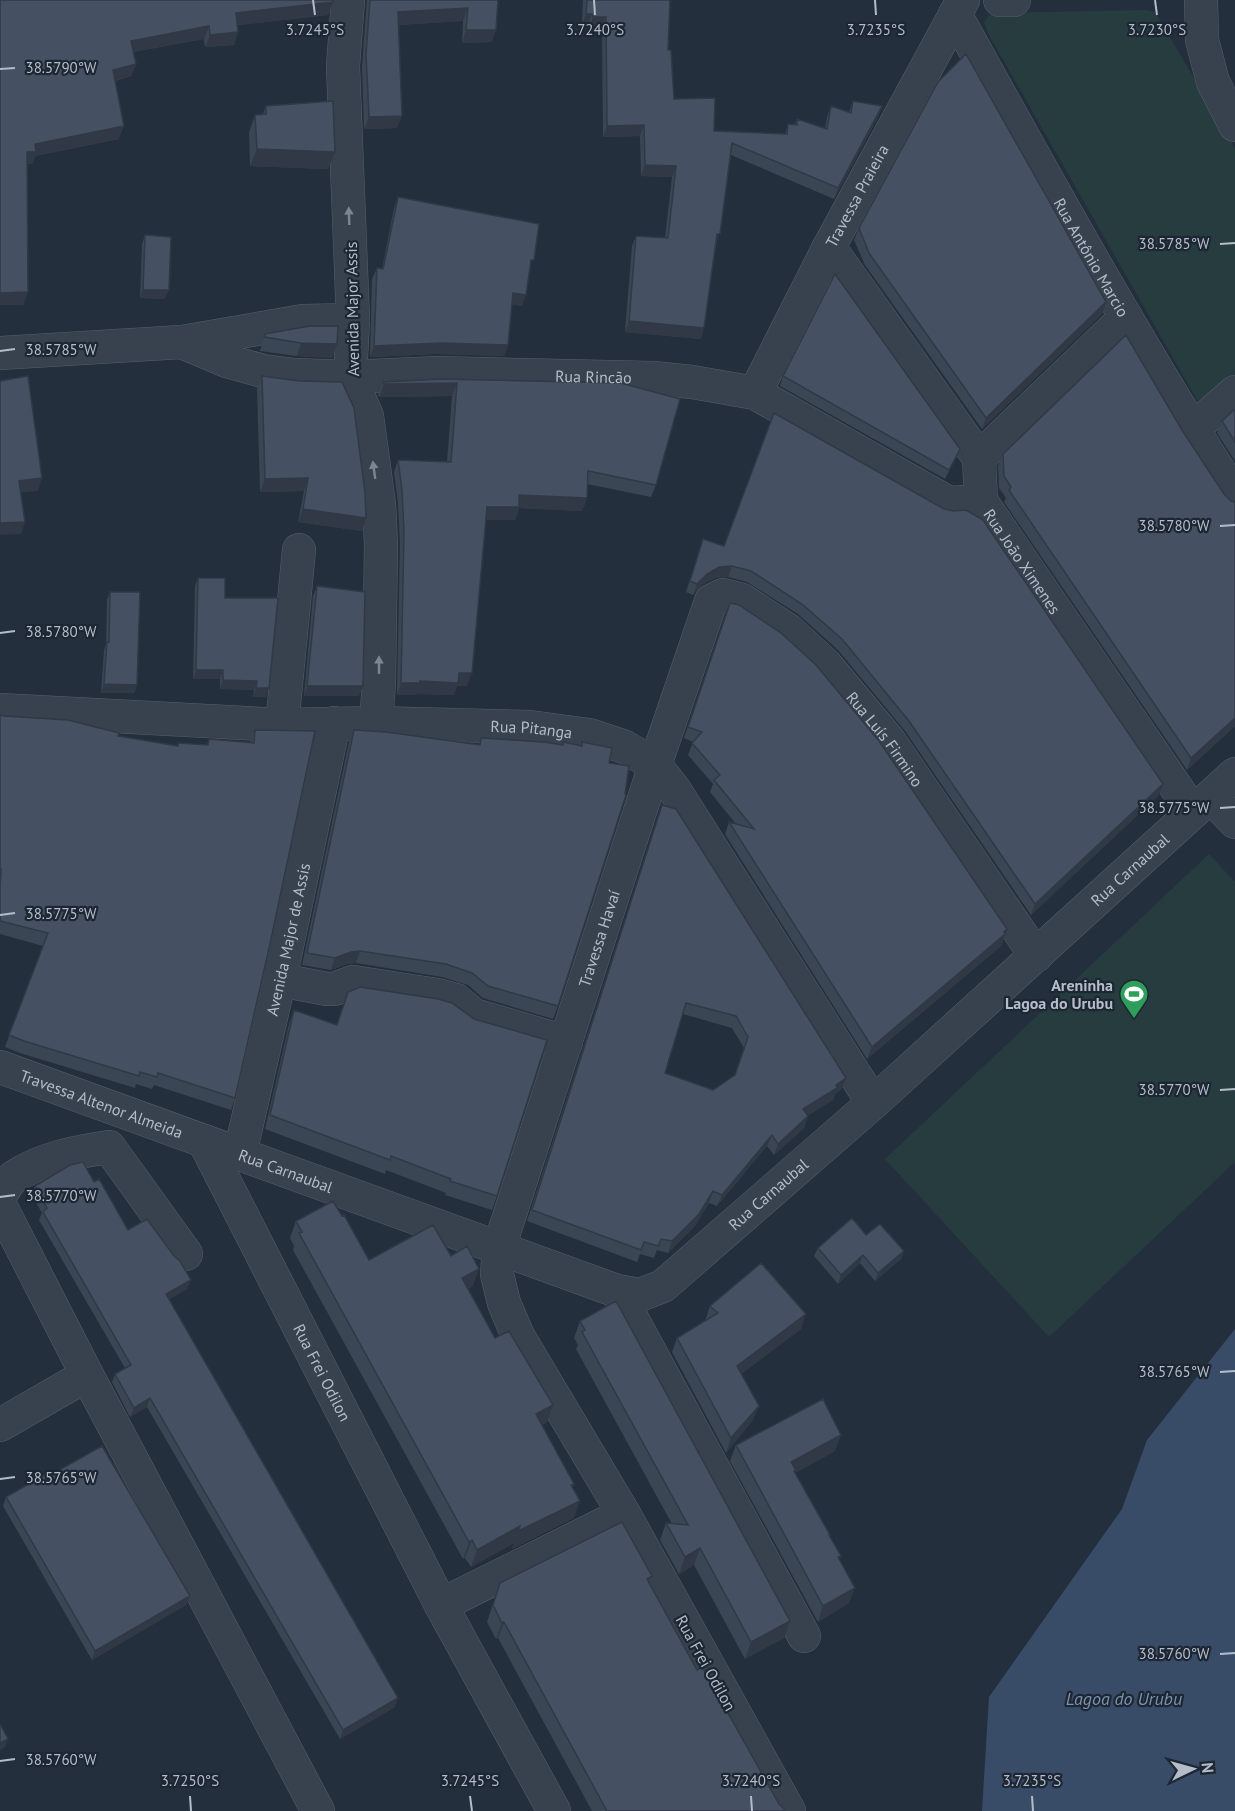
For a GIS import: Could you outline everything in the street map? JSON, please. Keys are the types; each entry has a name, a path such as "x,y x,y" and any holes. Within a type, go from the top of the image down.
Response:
{"street":[{"name":"Avenida Major Assis","path":"348,0 343,66 352,320 350,376 367,416 379,504 381,544 376,723"},
{"path":"1000,0 1014,0"},
{"path":"1201,0 1202,40 1207,61 1213,82 1235,124"},
{"name":"Travessa Praieira","path":"755,393 829,247 959,7"},
{"name":"Rua Antônio Marcio","path":"959,7 1052,189 1192,430 1235,496"},
{"path":"829,247 979,458 1126,317"},
{"name":"Rua Rincão","path":"0,353 182,342 303,321 352,320"},
{"name":"Rua Rincão","path":"182,342 227,361 263,371 295,375 437,373 653,378 755,393 949,503 981,501"},
{"path":"1192,430 1235,392"},
{"name":"Rua João Ximenes","path":"979,458 981,501 1202,805 1235,822"},
{"path":"282,725 299,550"},
{"name":"Rua Luís Firmino","path":"700,630 711,601 723,595 742,600 788,630 825,664 890,742 1036,956"},
{"name":"Travessa Havaí","path":"499,1248 700,630"},
{"name":"Rua Pitanga","path":"0,710 282,725 376,723 530,727 589,735 625,747 655,765 674,789 873,1103"},
{"name":"Avenida Major de Assis","path":"240,1154 280,981 334,723"},
{"name":"Rua Carnaubal","path":"204,1140 616,1291 640,1295 663,1286 873,1103 1235,774"},
{"path":"280,981 327,989 334,989 353,982 456,1000 474,1015 566,1042"},
{"name":"Travessa Altenor Almeida","path":"0,1066 204,1140"},
{"name":"Rua Frei Odilon","path":"204,1140 441,1605 554,1811"},
{"path":"0,1196 12,1178 45,1161 71,1153 109,1147 186,1254"},
{"path":"0,1205 87,1375 318,1811"},
{"name":"Rua Frei Odilon","path":"499,1248 497,1274 504,1303 518,1336 624,1514 789,1811"},
{"path":"616,1291 804,1636"},
{"path":"0,1425 87,1375"},
{"path":"441,1605 624,1514"}],"green space":[{"path":"1147,10 1154,12 1161,22 1235,148 1235,386 1205,414 990,37 984,22 988,16 995,13"},
{"name":"Areninha Lagoa do Urubu","path":"1209,854 1235,882 1235,1162 1049,1337 885,1159"}],"water":[{"name":"Lagoa do Urubu","path":"1235,1329 1235,1811 982,1811 989,1697 1122,1509 1147,1440"}],"building":[{"path":"0,0 333,0 333,2 236,13 238,32 210,35 209,26 131,41 136,64 113,70 124,126 35,144 36,152 27,152 28,292 0,293"},
{"path":"370,0 498,0 496,30 466,30 468,8 398,12 402,116 369,117 366,54"},
{"path":"587,0 670,0 668,50 671,50 674,99 715,98 714,131 787,134 788,124 797,125 797,119 827,129 831,106 851,113 853,101 882,106 838,188 732,143 704,328 629,321 636,236 668,238 676,166 645,165 644,125 607,126 606,17 593,17 592,14 586,14"},
{"path":"966,54 1106,302 986,418 869,253 859,228 938,82"},
{"path":"333,101 335,152 257,149 255,115 266,114 266,106"},
{"path":"398,197 539,224 526,295 513,293 508,345 441,343 374,346 377,268 383,269"},
{"path":"145,235 171,237 169,290 143,290"},
{"path":"835,274 960,449 949,470 783,376"},
{"path":"310,326 338,326 337,344 301,343 265,337 265,334"},
{"path":"1126,335 1182,430 1224,494 1235,502 1235,718 1191,758 1009,490 1011,487 1004,476 1003,454"},
{"path":"28,376 42,478 19,481 25,522 0,523 0,381"},
{"path":"262,376 299,381 342,382 354,408 366,518 303,509 308,478 265,479"},
{"path":"442,379 621,383 680,399 656,485 588,471 587,498 519,495 519,507 487,507 472,673 459,673 458,683 420,681 420,683 401,683 404,531 398,460 451,462 457,383 384,384 383,382"},
{"path":"1235,409 1235,442 1222,421"},
{"path":"774,413 944,509 966,510 983,520 1163,784 1035,904 909,721 842,639 802,604 751,571 732,566 719,567 697,584 690,581 703,539 724,546"},
{"path":"198,578 225,578 225,598 278,598 269,688 256,688 257,681 223,680 223,670 196,670"},
{"path":"317,586 365,592 363,686 307,686"},
{"path":"110,592 140,592 137,685 104,684 107,642 109,642"},
{"path":"730,603 739,605 781,633 816,665 879,741 1007,929 1005,934 872,1047 729,822 754,829 714,780 720,775 692,743 702,732 688,727"},
{"path":"0,715 68,720 119,733 118,736 178,746 178,743 208,745 209,739 254,743 255,730 315,731 235,1098 158,1073 157,1077 140,1072 139,1076 9,1035 48,933 0,921"},
{"path":"354,730 480,745 481,738 563,745 563,742 582,746 582,742 612,748 609,763 629,766 626,795 558,1006 488,986 472,973 446,964 360,951 335,958 307,953"},
{"path":"662,805 676,809 846,1078 836,1085 837,1088 803,1109 808,1116 778,1144 772,1135 722,1195 713,1191 699,1214 672,1241 661,1239 658,1246 644,1242 641,1250 532,1210","holes":["686,1003 736,1016 748,1037 735,1075 713,1090 665,1073"]},
{"path":"360,987 438,999 452,1003 474,1019 547,1040 497,1196 450,1181 451,1179 391,1156 390,1160 270,1115 294,1010 337,1025 348,992"},
{"path":"83,1162 94,1182 99,1179 128,1230 147,1219 180,1261 191,1280 166,1294 398,1698 343,1730 150,1398 134,1408 115,1374 131,1365 43,1212 47,1208 35,1186 70,1165"},
{"path":"333,1201 342,1216 344,1215 369,1260 433,1225 451,1256 467,1246 479,1269 462,1278 495,1338 509,1331 553,1405 536,1414 574,1484 571,1485 580,1501 518,1531 520,1526 477,1550 472,1540 469,1542 299,1233 302,1232 296,1221"},
{"path":"852,1218 866,1235 880,1224 904,1251 878,1273 863,1255 841,1275 818,1248"},
{"path":"761,1263 806,1314 737,1366 759,1406 731,1438 677,1338 718,1313 710,1306"},
{"path":"616,1301 790,1621 751,1642 700,1548 685,1557 666,1523 688,1525 582,1332 585,1330 580,1321"},
{"path":"823,1399 841,1435 791,1462 841,1556 838,1557 855,1588 823,1606 736,1445"},
{"path":"102,1446 190,1596 95,1651 6,1497"},
{"path":"622,1522 652,1576 647,1579 697,1670 702,1667 779,1804 786,1811 607,1811 493,1605 500,1583"},
{"path":"0,1724 8,1739 0,1743"}],"place":[{"name":"Areninha Lagoa do Urubu","path":"1134,1020"}]}
